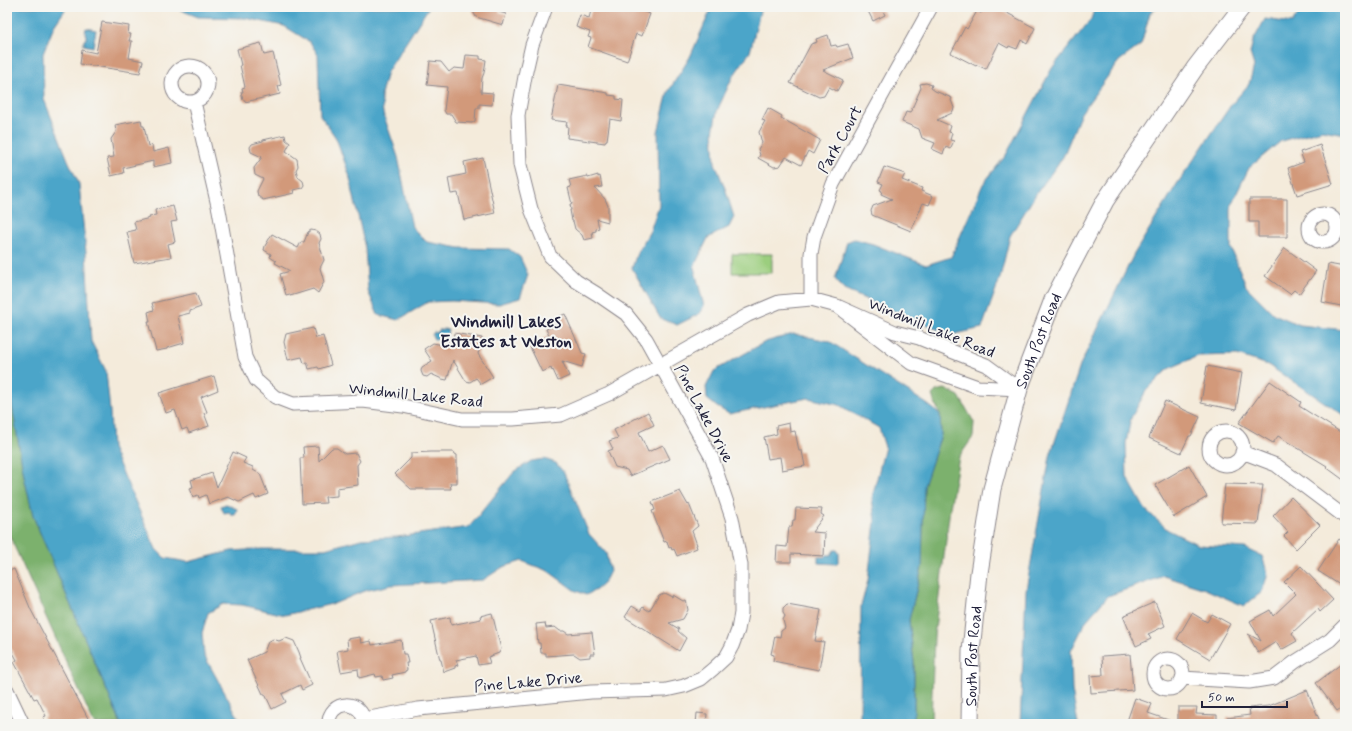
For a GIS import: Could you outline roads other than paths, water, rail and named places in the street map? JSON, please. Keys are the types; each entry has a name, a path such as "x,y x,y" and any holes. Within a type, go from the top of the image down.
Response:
{"street":[{"name":"Pine Lake Drive","path":"329,724 329,720 334,710 349,704 359,709 364,722 418,709 591,692 666,690 684,686 701,679 726,657 738,630 741,608 741,565 732,518 712,458 646,339 626,314 576,281 550,256 531,209 520,165 518,115 532,45 546,7"},
{"name":"Park Court","path":"811,299 811,254 814,238 833,184 931,7"},
{"name":"South Post Road","path":"970,724 971,651 981,558 992,489 1019,389 1053,300 1105,201 1195,68 1242,7"},
{"name":"Windmill Lake Road","path":"194,102 219,210 245,357 256,380 275,397 293,404 363,402 403,406 462,419 513,419 561,415 609,394 748,315 779,302 811,299 837,306 895,332 919,338 986,365 1019,389"},
{"name":"Windmill Lake Road","path":"837,306 911,363 978,387 1019,389"},
{"path":"1242,452 1276,465 1345,518"},
{"path":"1182,678 1249,682 1274,678 1330,640 1345,625"},
{"path":"7,690 23,724"}],"water":[{"path":"7,7 67,7 54,26 43,54 44,99 79,184 86,252 91,341 106,371 112,448 156,549 165,558 188,562 231,551 262,549 325,549 361,539 397,537 469,527 514,472 531,461 544,459 556,463 564,473 589,534 606,553 610,571 604,583 596,590 586,595 574,590 548,571 522,561 503,567 483,580 391,585 364,591 336,603 285,615 242,605 223,604 208,613 202,633 204,655 242,724 121,724 33,516 24,476 11,399 7,361"},
{"path":"173,7 429,7 387,72 381,94 383,113 398,157 412,227 427,242 460,248 509,249 520,257 528,275 520,298 499,304 452,301 428,302 398,320 378,315 368,291 365,248 349,174 336,138 320,115 318,55 310,42 284,26 245,18 198,17"},
{"path":"712,7 761,7 750,52 732,78 717,111 713,132 715,163 734,217 729,227 708,238 694,267 704,306 699,314 677,325 660,318 632,268 637,253 650,231 659,205 658,132 668,92 690,57"},
{"path":"1095,7 1158,7 1150,13 1141,45 1119,61 1081,113 1063,157 1036,194 1010,236 1000,278 982,328 951,335 844,290 835,279 847,242 854,239 873,244 926,265 951,257 983,184 1006,155 1052,68 1091,19"},
{"path":"1303,7 1345,7 1345,134 1322,130 1281,141 1249,168 1231,205 1231,248 1246,286 1274,314 1300,325 1345,330 1345,416 1268,365 1237,355 1198,356 1168,369 1146,391 1131,418 1126,443 1127,477 1145,509 1168,530 1199,545 1245,548 1262,556 1268,574 1262,592 1244,606 1205,589 1164,576 1108,596 1086,621 1071,651 1072,690 1078,724 1020,724 1026,590 1050,456 1081,363 1134,254 1177,184 1231,105 1249,84 1254,66 1250,53 1253,41 1265,19 1292,23"},
{"path":"86,28 96,30 93,47 84,45 84,40 86,39"},
{"path":"439,330 448,330 447,335 436,340 434,339 432,335 434,332 437,333"},
{"path":"793,334 829,341 927,404 940,414 941,435 924,486 922,567 909,620 914,663 914,724 860,724 861,606 868,580 875,521 872,498 885,447 879,428 839,405 808,398 729,414 707,399 706,387 714,371 765,342"},
{"path":"226,504 237,509 235,515 231,515 229,512 224,513 221,506"},
{"path":"834,550 837,550 839,553 839,561 836,564 818,563 818,557 831,555"}],"district":[{"name":"Windmill Lakes Estates at Weston","path":"506,331"}]}
